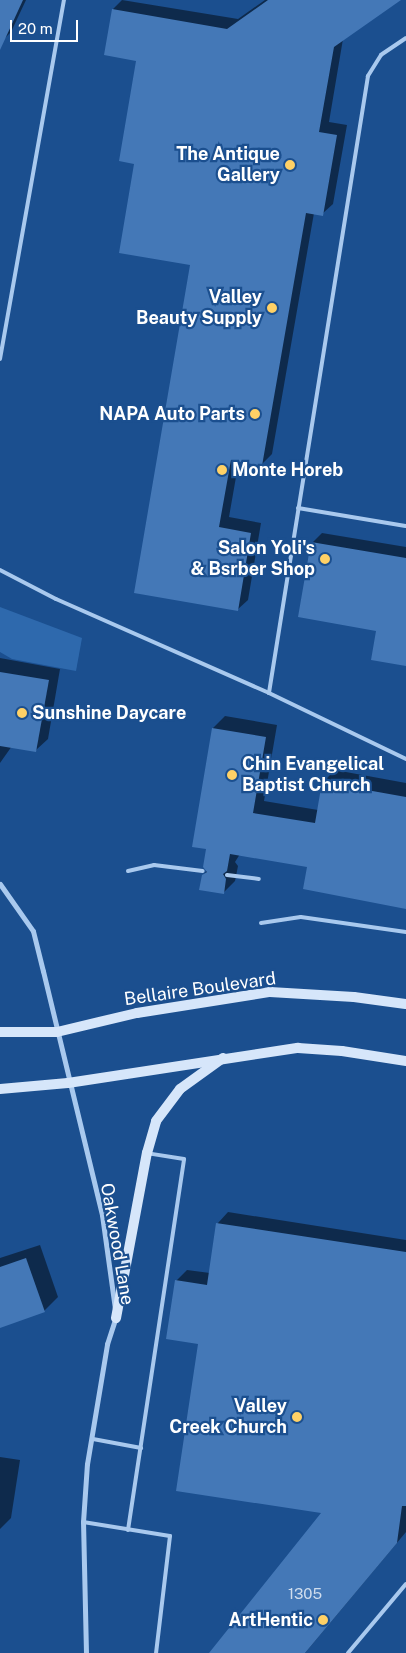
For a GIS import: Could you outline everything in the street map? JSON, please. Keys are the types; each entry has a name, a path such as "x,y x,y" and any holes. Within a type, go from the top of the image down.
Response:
{"main road":[{"name":"Bellaire Boulevard","path":"0,1032 57,1032 136,1013 270,992 354,997 406,1004"},
{"path":"0,1089 68,1083 225,1057 298,1048 342,1051 406,1060"},
{"path":"116,1318 146,1153 156,1122 168,1102 180,1089 225,1057"}],"street":[{"name":"Oakwood Lane","path":"0,884 33,931 68,1083 102,1215 116,1318 107,1344 87,1464 83,1522 86,1653"}],"lane":[{"path":"0,359 64,0"},
{"path":"269,693 368,76 381,56 406,38"},
{"path":"298,508 406,526"},
{"path":"0,570 56,599 269,693 406,759"},
{"path":"128,871 154,864 203,872"},
{"path":"227,874 259,879"},
{"path":"261,923 301,917 406,932"},
{"path":"128,1530 184,1159 146,1153"},
{"path":"92,1439 141,1448"},
{"path":"83,1522 170,1536 156,1653"},
{"path":"348,1653 406,1584"}],"shaded area":[{"path":"0,607 82,638 76,671 12,659 0,652"}],"building":[{"path":"0,0 23,0 0,50"},
{"path":"268,0 401,0 334,47 319,132 337,135 323,216 306,213 262,466 231,460 219,527 251,533 238,611 134,593 190,265 119,253 134,164 119,161 136,61 104,55 112,9 227,29"},
{"path":"311,542 406,558 406,666 371,660 376,631 298,617"},
{"name":"Sunshine Daycare","path":"0,672 49,680 36,752 0,746"},
{"path":"212,728 266,737 253,813 315,823 322,782 406,797 406,909 303,889 307,867 230,854 227,871 223,874 226,879 224,894 199,890 202,875 207,872 203,867 206,849 192,847"},
{"name":"Valley Creek Church","path":"216,1223 406,1252 406,1506 402,1506 397,1543 305,1653 209,1653 321,1513 176,1491 198,1344 166,1339 175,1280 207,1285"},
{"path":"26,1258 45,1312 0,1328 0,1267"}],"place":[{"name":"The Antique Gallery","path":"290,165"},
{"name":"Valley Beauty Supply","path":"272,308"},
{"name":"NAPA Auto Parts","path":"255,414"},
{"name":"Monte Horeb","path":"222,470"},
{"name":"Salon Yoli's & Bsrber Shop","path":"325,559"},
{"name":"Sunshine Daycare","path":"22,713"},
{"name":"Chin Evangelical Baptist Church","path":"232,775"},
{"name":"Valley Creek Church","path":"297,1417"},
{"name":"ArtHentic","path":"323,1620"}]}
